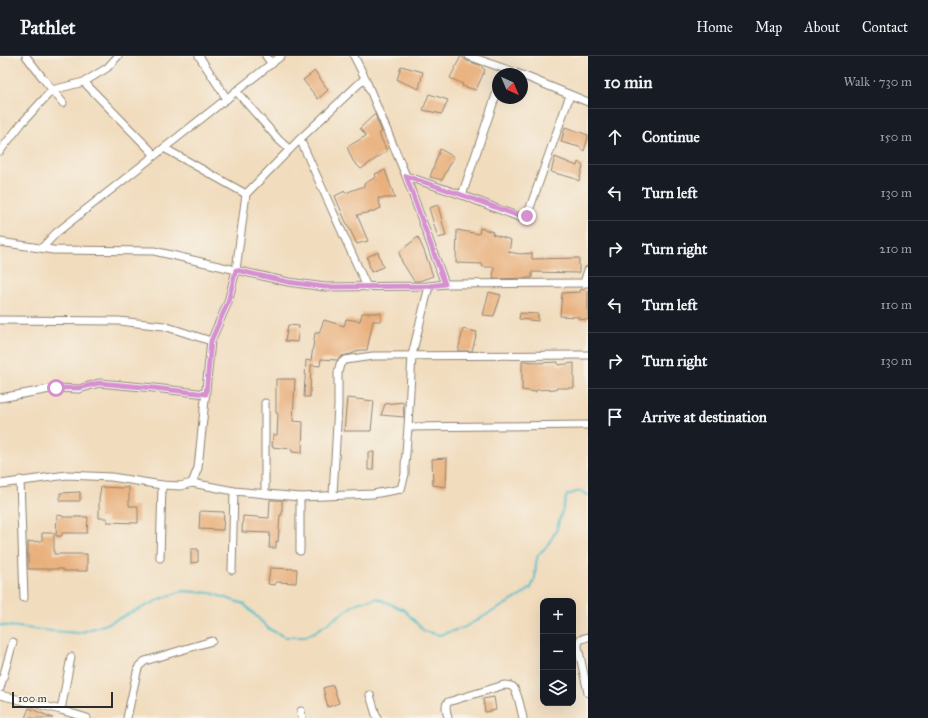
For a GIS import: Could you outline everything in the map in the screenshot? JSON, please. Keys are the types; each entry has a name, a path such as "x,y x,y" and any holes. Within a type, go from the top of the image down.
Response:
{"street":[{"path":"26,56 63,103"},
{"path":"0,151 52,90 84,82 107,68 118,56"},
{"path":"200,56 227,99"},
{"path":"266,56 272,64"},
{"path":"42,248 56,233 281,56"},
{"path":"354,56 365,78 406,176 445,284"},
{"path":"469,56 495,68"},
{"path":"528,77 588,102"},
{"path":"192,483 198,468 211,341 228,302 236,270 246,194 300,139 365,78"},
{"path":"84,82 156,155"},
{"path":"236,91 289,150"},
{"path":"406,176 519,216 527,216 570,95"},
{"path":"462,195 493,104"},
{"path":"300,139 367,287"},
{"path":"164,148 246,194"},
{"path":"0,242 53,250 154,251 288,282 325,287 586,283 588,270"},
{"path":"0,484 20,480 67,475 111,477 162,485 180,486 192,483 234,491 300,497 373,494 401,489 405,474 412,355 429,286"},
{"path":"0,320 119,321 164,326 211,341"},
{"path":"333,495 338,406 338,373 340,364 345,360 373,356 412,355 588,355"},
{"path":"0,398 56,388 79,388 99,383 206,394"},
{"path":"265,403 265,494"},
{"path":"408,427 588,425"},
{"path":"20,480 24,598"},
{"path":"160,558 162,485"},
{"path":"232,570 234,491"},
{"path":"300,497 300,551"},
{"path":"588,637 581,639 578,642 578,647 588,693"},
{"path":"127,718 139,666 145,661 212,641"},
{"path":"0,688 13,642"},
{"path":"61,710 71,657"},
{"path":"448,718 446,708 446,704 448,702 504,685 509,685 514,688 523,718"},
{"path":"0,694 87,718"},
{"path":"370,695 377,718"}],"building":[{"path":"461,56 467,61 480,65 485,70 476,90 462,86 463,84 450,78"},
{"path":"401,66 423,72 419,89 397,80"},
{"path":"315,71 328,90 318,99 303,80"},
{"path":"429,94 448,100 442,114 423,110"},
{"path":"375,114 382,132 379,134 387,151 361,169 353,161 347,147 366,136 360,128"},
{"path":"565,127 588,135 584,151 579,147 561,142"},
{"path":"440,149 454,157 442,180 430,177"},
{"path":"555,157 577,166 578,162 583,166 579,181 551,172"},
{"path":"385,170 395,198 378,198 381,208 372,212 357,215 368,241 357,244 335,196 345,191 345,193 364,186 364,184 376,177 375,174"},
{"path":"438,205 446,236 438,238 429,208"},
{"path":"480,228 493,232 492,234 511,240 509,252 520,254 532,253 532,259 579,258 579,273 532,272 532,278 493,279 494,267 483,267 482,264 456,263 457,230 479,234"},
{"path":"418,237 433,276 419,281 414,281 402,262 399,252"},
{"path":"378,252 383,267 371,272 367,257"},
{"path":"581,289 588,291 588,320 579,319 579,317 560,316 562,293 580,292"},
{"path":"489,292 501,295 494,316 483,315"},
{"path":"362,313 381,313 381,321 373,321 367,350 360,350 342,356 337,360 321,359 320,366 311,365 310,397 304,397 306,360 311,361 315,333 319,333 324,320 344,326 346,319 360,321"},
{"path":"520,313 538,314 538,321 519,319"},
{"path":"288,325 299,326 297,342 285,341"},
{"path":"463,329 477,332 472,351 458,351"},
{"path":"522,361 536,363 558,362 558,365 574,363 574,388 536,390 536,392 522,390"},
{"path":"276,379 295,379 293,421 303,422 302,453 292,452 292,449 272,447 273,435 277,435 278,414 276,413"},
{"path":"347,398 374,401 371,431 344,431"},
{"path":"403,402 404,417 381,415 385,404"},
{"path":"368,452 374,452 373,470 368,470"},
{"path":"447,458 446,487 433,485 432,459"},
{"path":"101,487 129,487 129,506 138,506 138,523 107,522 107,518 99,518 99,499"},
{"path":"80,492 80,501 60,501 60,493"},
{"path":"270,500 282,500 282,515 280,515 278,542 276,541 276,548 269,548 270,533 242,532 243,516 269,518"},
{"path":"200,511 224,512 223,530 199,529"},
{"path":"57,515 63,517 88,517 87,533 62,533 62,536 56,536"},
{"path":"42,533 54,533 54,554 87,554 87,571 28,569 28,542 42,541"},
{"path":"191,549 198,549 198,562 191,563"},
{"path":"270,568 297,569 296,583 276,582 275,585 268,584"},
{"path":"333,685 339,703 328,707 323,688"},
{"path":"494,697 496,710 485,712 483,699"},
{"path":"29,708 53,718 25,718"}],"waterway":[{"path":"0,625 79,633 107,624 163,598 183,591 211,593 244,604 269,629 285,637 305,637 315,632 357,603 377,598 404,610 424,631 439,635 463,628 522,595 531,588 535,578 538,555 547,546 556,531 567,495 580,491 588,495"}],"route":[{"path":"56,388 79,388 99,383 206,394 211,341 228,302 236,270 288,282 325,287 429,286 445,284 406,176 519,216 527,216"}]}
